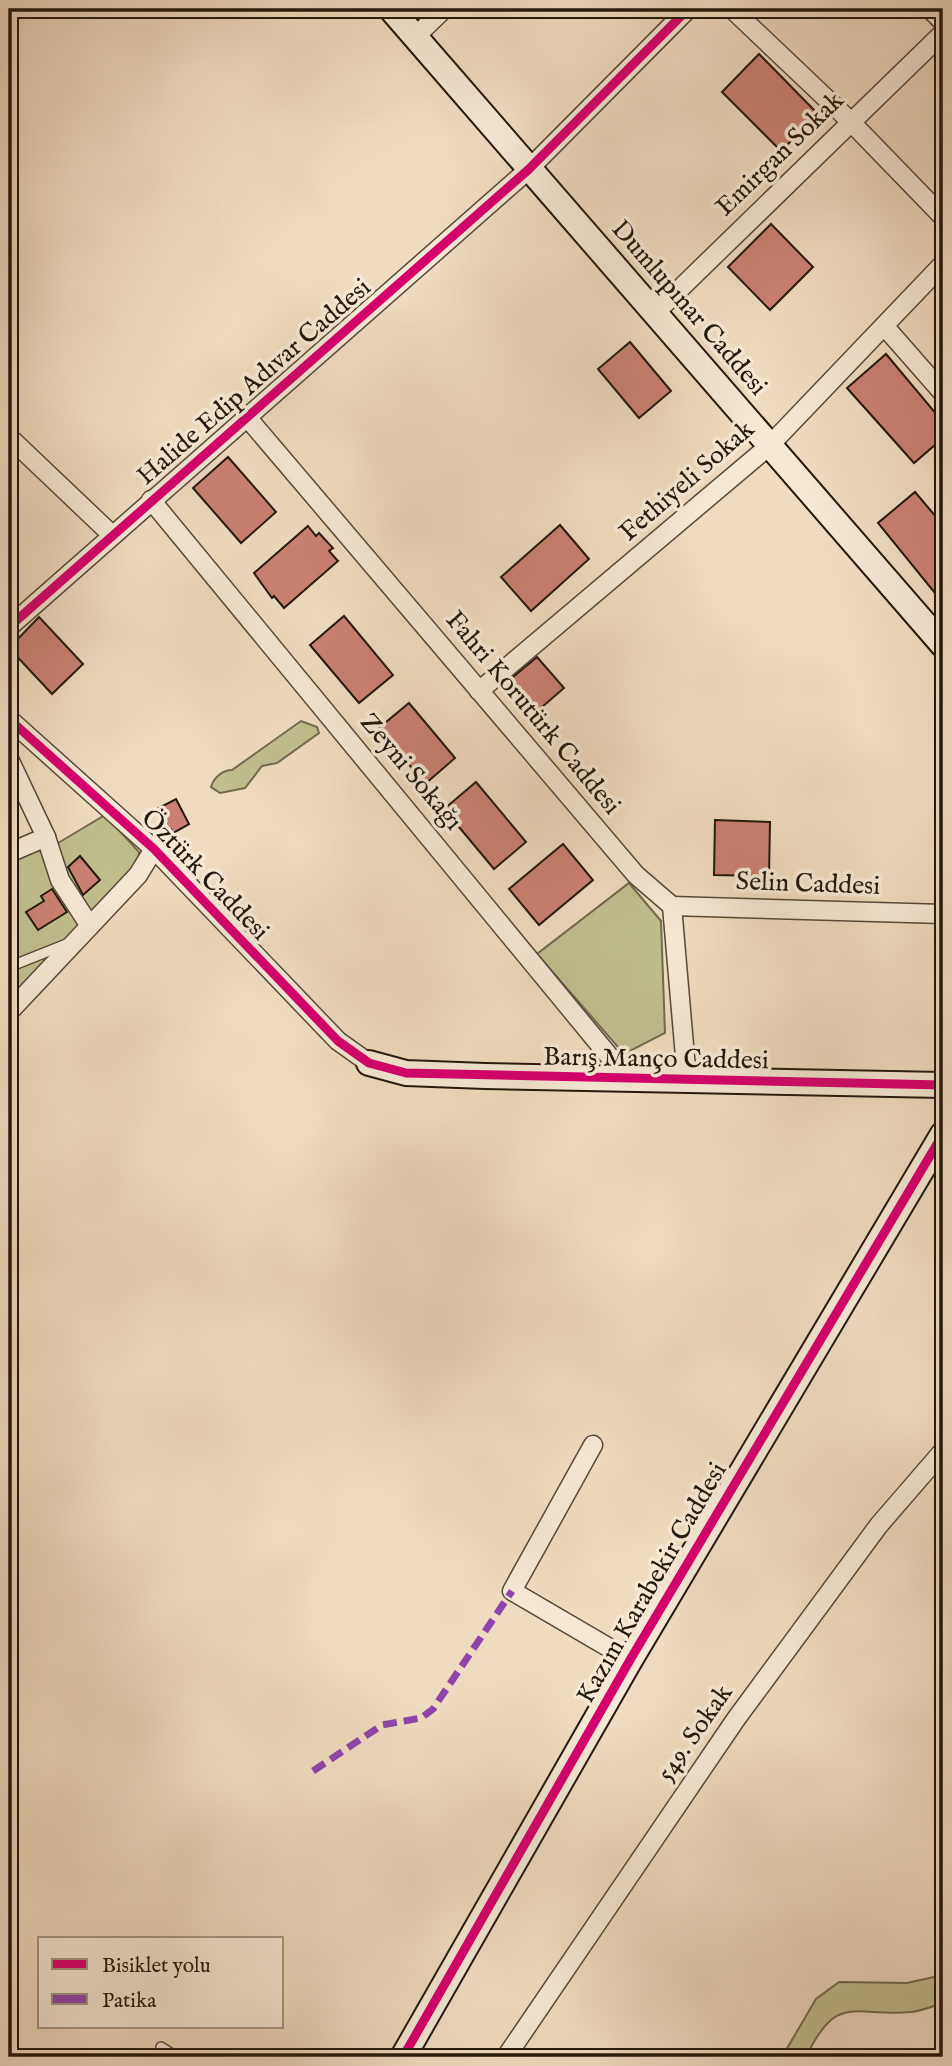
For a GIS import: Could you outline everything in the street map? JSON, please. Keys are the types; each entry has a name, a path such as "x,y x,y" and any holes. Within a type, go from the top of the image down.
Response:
{"street":[{"name":"Dumlupınar Caddesi","path":"391,9 943,645"},
{"path":"415,37 444,9"},
{"name":"Halide Edip Adıvar Caddesi","path":"9,627 528,170 688,9"},
{"path":"732,9 850,121 943,217"},
{"path":"930,9 943,22"},
{"name":"Emirgan Sokak","path":"654,314 943,33"},
{"name":"Fethiyeli Sokak","path":"479,691 769,446 886,328 943,264"},
{"path":"886,328 943,393"},
{"name":"Fahri Korutürk Caddesi","path":"246,416 636,875 672,906"},
{"path":"9,437 112,536"},
{"name":"Zeyni Sokağı","path":"151,500 628,1079"},
{"name":"Öztürk Caddesi","path":"9,719 155,849 338,1041 369,1063"},
{"path":"9,759 46,837 60,880 83,933"},
{"path":"9,853 46,837"},
{"path":"9,1012 138,875 155,849"},
{"path":"672,906 687,1080"},
{"name":"Selin Caddesi","path":"672,906 943,914"},
{"name":"Barış Manço Caddesi","path":"369,1063 406,1073 943,1085"},
{"name":"Kazım Karabekir Caddesi","path":"403,2057 631,1660 943,1134"},
{"path":"593,1445 512,1591 631,1660"},
{"name":"549. Sokak","path":"506,2057 744,1708 879,1525 943,1451"}],"lane":[{"path":"9,967 83,933"},
{"path":"161,2047 177,2057"}],"shaded area":[{"path":"301,721 317,727 319,733 277,763 262,766 245,788 220,793 211,787 219,775 232,770"},
{"path":"105,815 139,852 138,865 9,1001 9,861 33,848 43,852"},
{"path":"629,883 661,921 665,1033 624,1054 537,954"},
{"path":"943,1975 943,2003 911,2012 848,2012 827,2023 806,2057 782,2057 816,1999 839,1982 907,1983"}],"building":[{"path":"759,54 818,114 781,151 722,92"},
{"path":"771,224 813,267 770,310 728,267"},
{"path":"630,342 671,391 639,418 598,369"},
{"path":"886,354 943,422 943,438 914,463 847,388"},
{"path":"228,457 276,512 241,543 193,488"},
{"path":"915,492 943,525 943,603 878,523"},
{"path":"560,525 589,559 531,611 501,577"},
{"path":"308,526 316,536 319,533 333,548 329,551 338,561 284,608 274,596 272,598 254,573"},
{"path":"344,616 393,675 359,703 310,645"},
{"path":"39,617 83,664 52,694 9,648"},
{"path":"537,657 564,688 534,714 507,682"},
{"path":"409,703 455,758 425,784 379,728"},
{"path":"476,782 526,842 494,869 444,809"},
{"path":"176,799 189,824 173,833 171,829 167,831 155,810"},
{"path":"715,820 770,822 769,876 714,875"},
{"path":"563,844 593,880 539,925 509,889"},
{"path":"80,856 100,880 83,895 68,867"},
{"path":"52,889 67,912 38,930 26,912 44,901 41,896"}],"marked path":[{"path":"313,1771 382,1725 421,1718 433,1709 512,1591"}],"cycle path":[{"path":"9,627 528,170 688,9"},
{"path":"9,719 154,849 338,1041 369,1063 406,1073 943,1085"},
{"path":"403,2057 630,1660 943,1134"}]}
